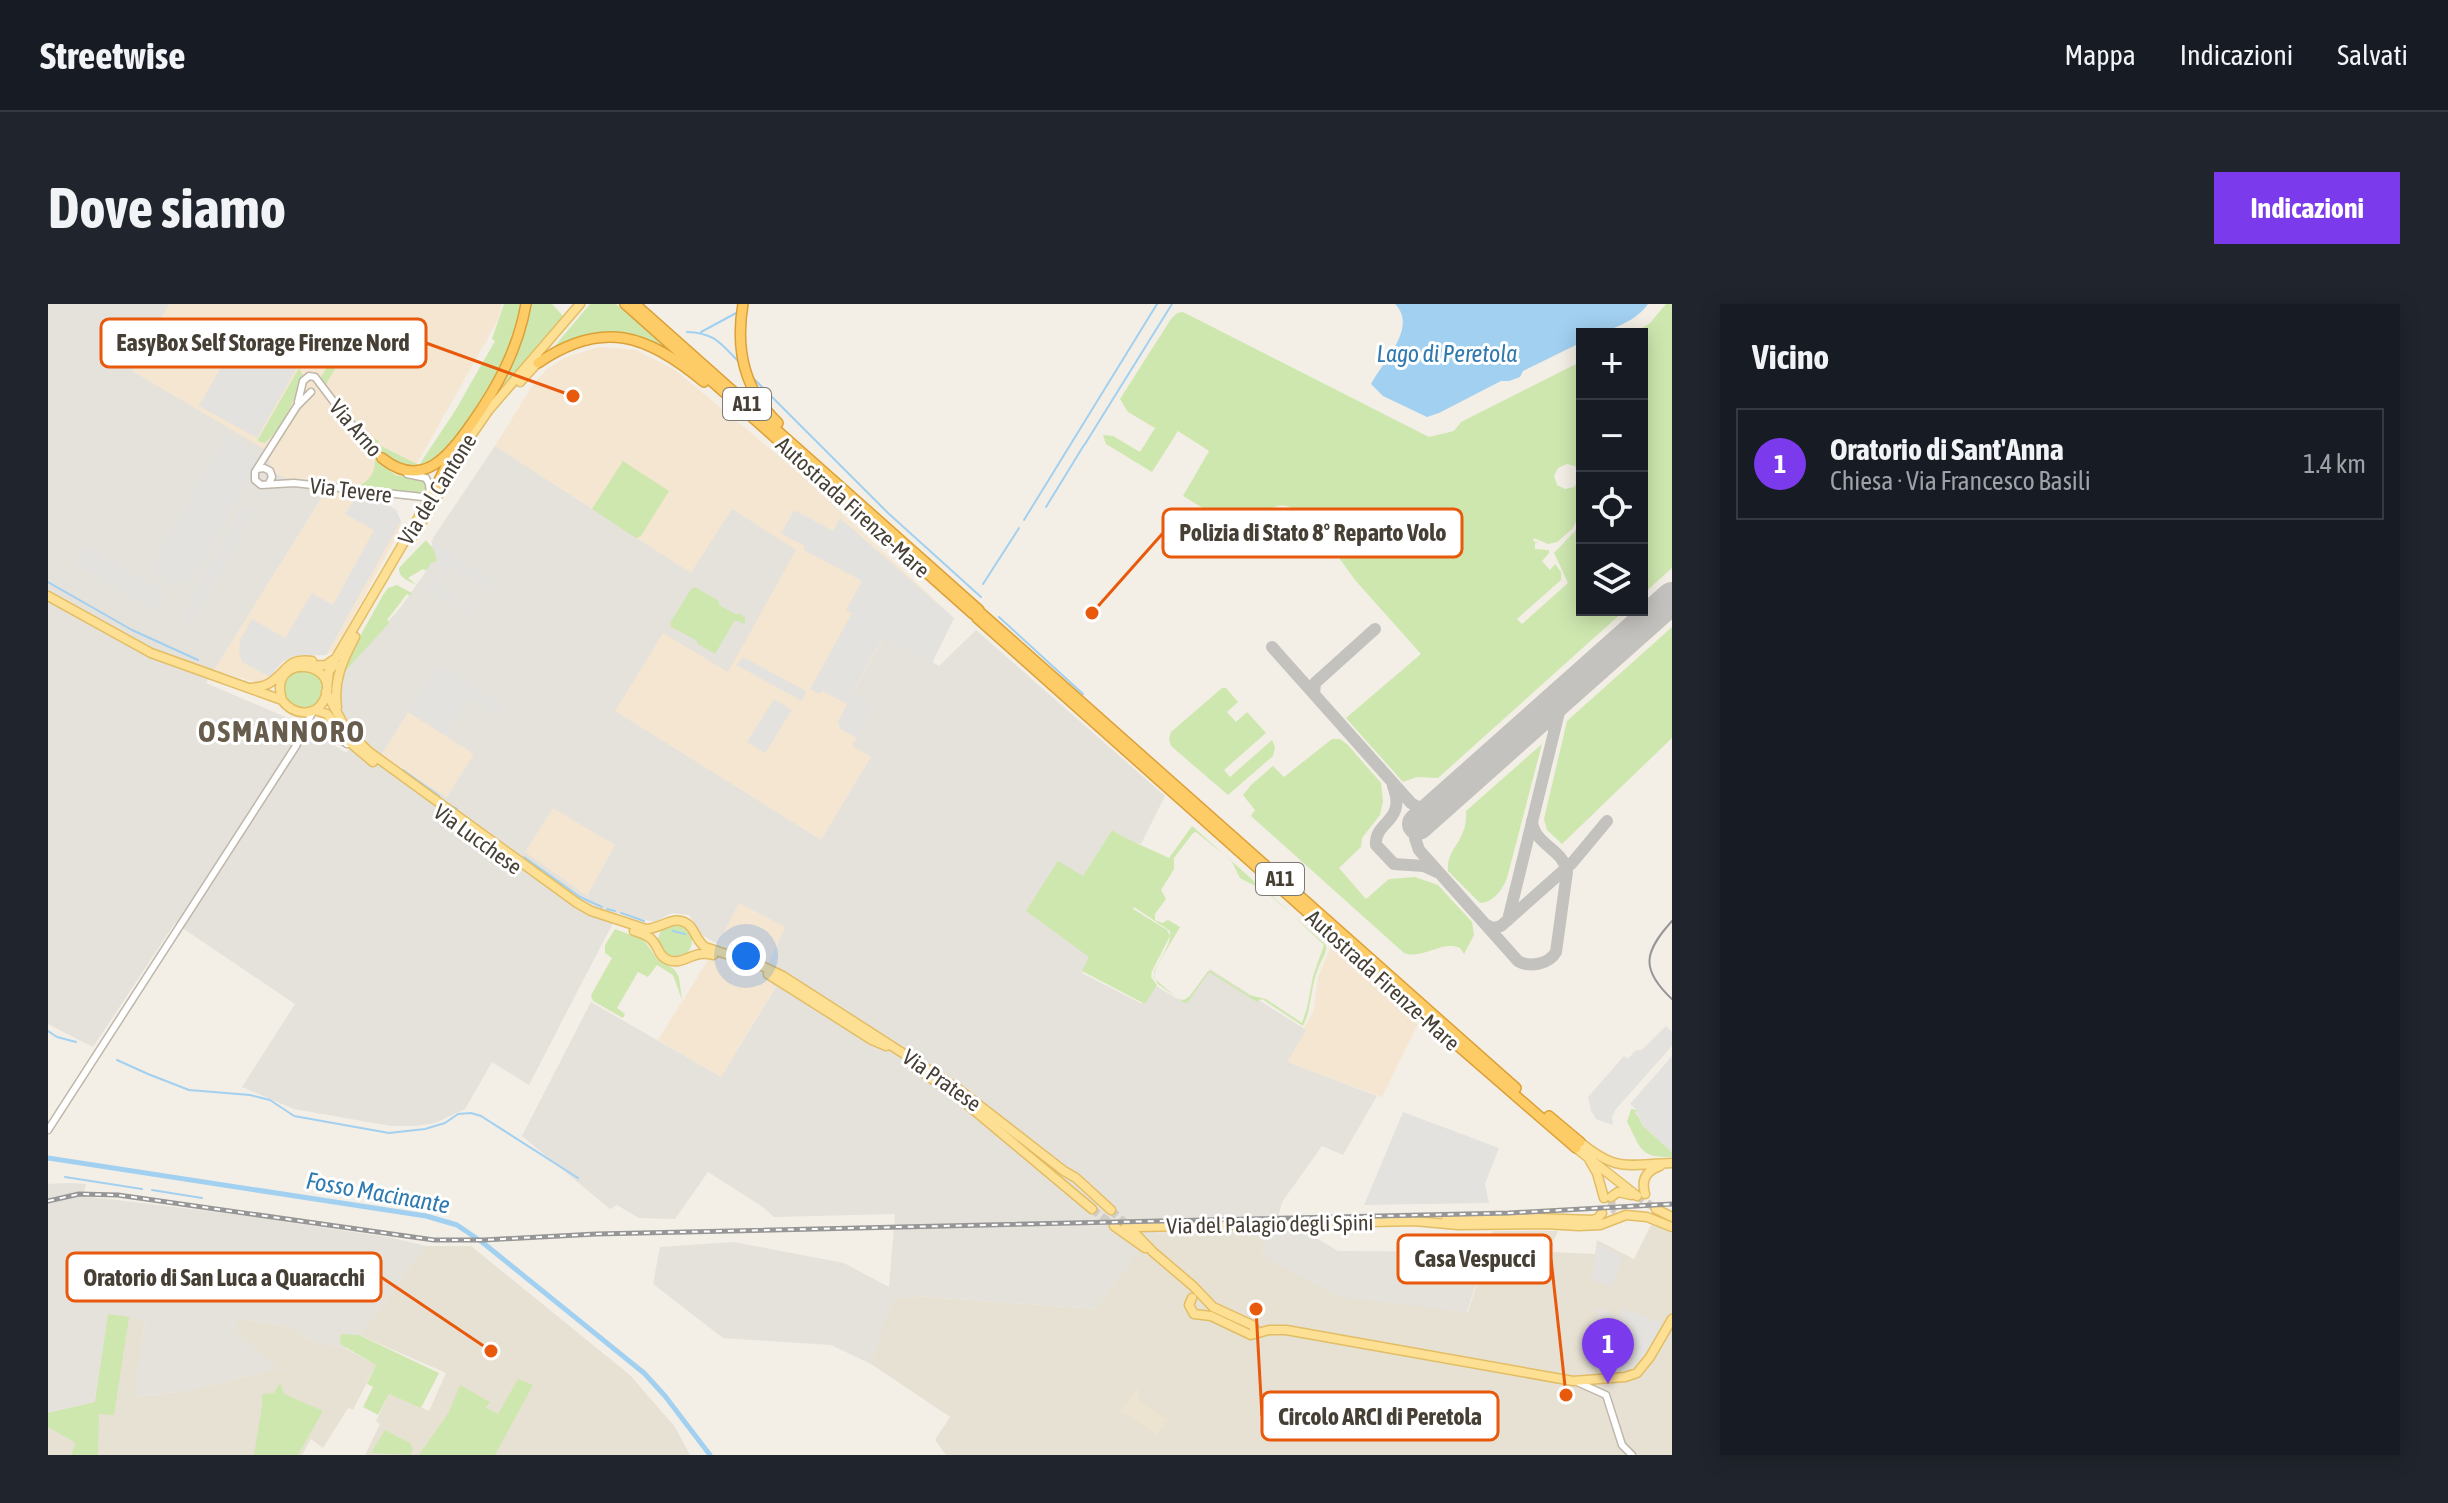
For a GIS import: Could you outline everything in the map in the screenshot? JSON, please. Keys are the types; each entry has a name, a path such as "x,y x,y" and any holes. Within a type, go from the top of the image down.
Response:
{"highway":[{"path":"432,499 459,442 500,380 515,346 526,304"},
{"name":"Autostrada Firenze-Mare","path":"625,304 1578,1145"},
{"name":"Autostrada Firenze-Mare","path":"635,304 860,504 978,614"},
{"path":"743,304 739,347 754,393 775,421 860,504"},
{"path":"538,363 566,345 582,340 610,336 632,340 678,362 768,431"},
{"path":"382,458 403,469 424,469 442,460 459,442"}],"main road":[{"name":"Via del Cantone","path":"326,690 329,671 358,632 432,499 475,437 583,304"},
{"name":"Via del Cantone","path":"340,651 471,433 583,304"},
{"path":"48,596 151,653 282,700 289,708 299,712 314,710 322,703 326,690"},
{"path":"340,720 335,690 337,677 358,632"},
{"path":"282,700 280,686 287,672 301,666 329,663 340,651"},
{"path":"253,690 269,684 294,662 328,661 340,651"},
{"name":"Via Lucchese","path":"301,666 319,671 340,720 350,734 380,761 577,903 591,911 652,930 670,921 681,921 690,926 705,947 761,968"},
{"path":"253,690 269,691 280,686"},
{"name":"Via Lucchese","path":"314,710 327,714 356,750 568,904 588,915 643,934 669,961 705,953 761,968"},
{"path":"655,946 660,927"},
{"path":"688,957 695,948 695,936"},
{"name":"Via Pratese","path":"761,968 952,1092 1092,1209"},
{"name":"Via Pratese","path":"761,968 794,982 957,1088 1076,1178 1111,1210"},
{"path":"1578,1145 1597,1173 1607,1198 1620,1192 1638,1195"},
{"path":"1578,1145 1618,1165 1672,1163"},
{"path":"1588,1157 1638,1195"},
{"path":"1638,1195 1648,1172 1672,1163"},
{"path":"1656,1209 1672,1217"},
{"path":"1616,1211 1626,1215"},
{"name":"Via del Palagio degli Spini","path":"1153,1252 1126,1224 1138,1227 1479,1219 1593,1220 1602,1213"},
{"name":"Via del Palagio degli Spini","path":"1414,1221 1458,1225 1588,1226 1626,1215 1647,1217 1672,1227"},
{"path":"1114,1226 1153,1252 1224,1314 1252,1325 1258,1333"},
{"path":"1174,1271 1191,1291 1189,1305 1192,1312 1198,1316 1217,1318 1247,1334 1286,1330 1573,1381 1625,1377 1637,1373 1672,1319"},
{"path":"1192,1298 1206,1300"},
{"path":"1204,1315 1209,1309 1206,1300"}],"street":[{"name":"Via Arno","path":"303,386 309,376 316,378 394,470 426,478 432,499"},
{"path":"274,443 269,470 271,478 261,485 255,480 257,469 297,406 317,390 319,384"},
{"path":"303,386 311,392"},
{"path":"297,406 303,386"},
{"path":"257,469 263,467 269,470"},
{"name":"Via Tevere","path":"265,485 294,483 432,499"},
{"path":"296,746 314,710"},
{"path":"285,761 305,723 299,712"},
{"path":"48,1130 296,746 308,734 319,730 331,733 356,750"},
{"path":"1573,1381 1606,1395 1622,1445 1632,1455"}],"shaded area":[{"path":"48,304 169,304 132,371 266,450 272,472 324,494 206,683 297,722 298,731 307,740 322,737 346,753 359,737 342,714 340,677 400,608 427,570 433,538 495,446 691,573 732,509 796,550 728,672 663,633 615,711 821,840 871,757 852,746 873,707 852,695 884,637 939,666 976,630 1165,796 1141,844 1112,830 1083,876 1026,911 1090,957 1082,973 1142,1004 1156,986 1184,1003 1210,969 1306,1030 1287,1062 1377,1096 1343,1155 1322,1146 1282,1202 1275,1230 1298,1227 1338,1251 1486,1252 1467,1312 1338,1297 1267,1259 1269,1255 1261,1250 1274,1230 1152,1234 1095,1309 916,1296 893,1300 871,1364 831,1345 723,1338 653,1284 660,1247 733,1242 844,1263 889,1287 895,1214 774,1217 708,1172 675,1219 639,1218 617,1205 610,1209 522,1136 591,1002 721,1077 776,987 762,977 785,927 739,903 718,944 703,936 689,915 672,913 654,922 618,913 529,1085 492,1062 465,1109 435,1123 391,1126 294,1109 242,1087 295,1004 175,923 93,1047 48,1024","holes":["408,712 474,754 447,797 380,757","553,808 615,845 587,896 525,852"]},
{"path":"169,304 502,304 499,318 415,467 387,451 373,478 348,495 384,502 396,510 401,521 399,532 335,650 326,655 294,656 282,662 270,677 258,683 214,670 324,494 272,472 132,371"},
{"path":"241,331 293,359 298,366 257,438 199,406"},
{"path":"599,347 636,350 675,370 797,471 954,618 932,663 884,637 871,757 821,840 614,711 663,632 728,671 691,573 495,446 534,383 547,369 566,357"},
{"path":"227,435 252,449 256,465 192,580 174,586 149,571"},
{"path":"355,498 384,502 396,510 401,521 326,655 294,656 282,662 270,677 242,662 240,640 252,619 285,638 312,593 333,605 374,530 345,514"},
{"path":"243,506 254,512 191,625 181,619"},
{"path":"794,510 833,531 840,518 954,618 932,663 883,637 852,694 873,707 857,738 837,724 847,704 822,691 820,694 810,689 852,613 846,610 862,581 781,534"},
{"path":"431,541 493,580 469,617 428,591 427,586 434,581 440,568 440,560","holes":["450,566 484,587 469,611 453,601 455,596 438,585"]},
{"path":"84,545 166,592 154,610 74,563"},
{"path":"743,657 806,691 802,701 736,665"},
{"path":"440,665 505,706 499,716 468,697 445,735 408,711"},
{"path":"774,699 792,710 765,753 747,742"},
{"path":"408,711 475,754 447,797 380,757"},
{"path":"553,807 615,845 587,896 524,852"},
{"path":"739,903 785,927 762,976 776,986 721,1077 658,1040 718,944"},
{"path":"1331,946 1418,1024 1382,1097 1286,1062 1314,1010 1318,977"},
{"path":"1666,1026 1672,1032 1672,1046 1616,1109 1612,1117 1613,1125 1596,1119 1588,1097 1624,1056 1628,1059 1635,1051 1643,1049"},
{"path":"1672,1056 1672,1152 1642,1125 1635,1113 1637,1110 1630,1104"},
{"path":"1403,1112 1499,1148 1485,1184 1489,1203 1364,1205"},
{"path":"48,1184 86,1184 83,1196 233,1214 393,1238 426,1246 359,1335 345,1348 312,1342 293,1327 239,1319 235,1331 279,1369 184,1391 134,1397 145,1320 108,1314 94,1402 48,1412"},
{"path":"1652,1223 1672,1233 1672,1455 946,1455 935,1440 950,1417 871,1364 892,1300 916,1296 1095,1309 1151,1234 1275,1230 1261,1250 1269,1255 1468,1312 1493,1231 1558,1231 1550,1252 1595,1254 1597,1240 1634,1259"},
{"path":"1597,1243 1619,1255 1621,1262 1611,1286 1592,1280"},
{"path":"426,1246 471,1246 630,1375 675,1427 690,1455 365,1455 380,1424 376,1421 389,1394 429,1411 446,1373 359,1335"},
{"path":"1596,1307 1620,1317 1623,1308 1664,1324 1631,1371 1602,1375"},
{"path":"108,1313 145,1319 135,1397 184,1391 278,1369 235,1331 238,1319 293,1327 312,1342 345,1348 376,1365 353,1410 348,1408 323,1448 311,1439 302,1455 48,1455 48,1412 94,1402"},
{"path":"1139,1386 1138,1400 1168,1420 1157,1435 1121,1411"}],"green space":[{"path":"504,304 523,304 518,327 496,384 447,453 425,466 411,468 387,460 323,385 321,377 331,360 336,358 338,364 327,387 366,433 379,441 377,444 419,465 455,411 495,341 492,339"},
{"path":"529,304 552,304 565,318 500,394 514,359"},
{"path":"590,304 616,304 667,348 585,337 553,348"},
{"path":"1666,304 1672,304 1672,568 1648,590 1648,328 1642,328"},
{"path":"1183,312 1429,437 1454,431 1461,422 1576,364 1576,467 1567,464 1558,468 1554,476 1557,485 1565,489 1576,484 1576,522 1557,542 1548,544 1534,538 1533,541 1539,543 1535,543 1535,549 1549,550 1542,561 1550,570 1555,564 1561,572 1561,580 1517,619 1522,624 1568,583 1554,553 1576,529 1576,616 1618,616 1438,778 1417,777 1403,782 1346,718 1421,654 1340,559 1297,511 1287,506 1272,508 1245,527 1236,528 1183,496 1209,451 1178,431 1152,472 1106,444 1103,435 1113,436 1140,452 1155,428 1128,412 1120,399 1177,313"},
{"path":"299,368 303,375 283,420 265,443 257,441"},
{"path":"375,457 395,475 424,479 428,487 422,494 351,488 370,478"},
{"path":"623,461 669,491 641,536 636,538 592,509"},
{"path":"426,540 434,550 437,561 431,563 426,571 423,569 408,578 417,585 402,577 399,568"},
{"path":"397,585 412,593 410,596 407,594 387,620 390,622 340,677 383,595 388,588"},
{"path":"695,587 719,601 719,605 745,618 745,624 735,620 715,654 671,627 670,623"},
{"path":"1672,627 1672,738 1562,844 1547,830 1544,819 1567,721"},
{"path":"304,669 318,675 324,689 318,703 304,709 290,703 284,689 290,675"},
{"path":"1222,688 1226,688 1238,702 1227,712 1236,722 1247,712 1266,733 1224,770 1230,777 1272,740 1275,747 1273,756 1228,795 1171,746 1169,738 1171,732"},
{"path":"1332,739 1340,739 1347,744 1381,783 1383,801 1380,815 1362,838 1361,847 1339,868 1366,899 1389,879 1415,877 1438,885 1472,922 1474,935 1464,954 1460,948 1453,946 1419,954 1404,953 1251,816 1255,810 1243,795 1251,785 1273,766 1284,777"},
{"path":"1542,744 1507,878 1497,895 1480,903 1448,871 1450,856 1464,830 1466,811"},
{"path":"1192,826 1224,854 1196,832 1174,858 1174,869 1161,890 1166,899 1155,914 1155,920 1162,923 1168,920 1180,927 1159,963 1170,936 1152,971 1151,977 1157,985 1145,1004 1082,971 1089,957 1026,911 1058,861 1083,876 1112,830 1169,858","holes":["1134,907 1170,931 1170,936 1167,930 1133,909"]},
{"path":"1232,861 1266,892 1240,878"},
{"path":"1292,915 1326,945 1303,1026 1262,999 1257,1002 1209,972 1188,1002 1179,999 1190,996 1208,971 1211,971 1249,995 1266,999 1302,1023 1324,945"},
{"path":"675,924 687,929 692,941 687,953 675,958 663,953 658,941 663,929"},
{"path":"615,929 644,940 657,959 674,969 679,977 682,1000 673,975 657,965 648,977 638,972 617,1008 625,1014 623,1018 593,1001 591,995 612,958 605,953 605,945"},
{"path":"1631,1109 1637,1110 1635,1113 1642,1125 1672,1152 1672,1157 1653,1155 1642,1149 1627,1122"},
{"path":"108,1314 129,1317 114,1415 99,1414 98,1455 71,1455 76,1443 48,1427 48,1413 95,1402"},
{"path":"341,1334 359,1335 439,1373 421,1408 389,1394 378,1415 363,1407 373,1387 367,1384 376,1365 340,1344"},
{"path":"518,1379 533,1385 495,1455 419,1455 449,1412 460,1385 490,1402 486,1408 498,1414"},
{"path":"280,1383 284,1394 323,1411 298,1455 254,1455 262,1394 274,1393"},
{"path":"385,1430 410,1443 413,1449 410,1455 371,1453"}],"water":[{"name":"Lago di Peretola","path":"1395,304 1648,304 1635,317 1612,328 1576,328 1576,345 1523,371 1520,377 1501,381 1427,417 1383,396 1371,384 1401,333 1401,313"}],"waterway":[{"path":"1024,520 1157,304"},
{"path":"1085,444 1172,304"},
{"path":"701,332 738,312"},
{"path":"687,332 711,337 739,362"},
{"path":"751,376 888,513 981,597"},
{"path":"1046,507 1084,445"},
{"path":"983,584 1019,528"},
{"path":"48,582 132,630 198,660"},
{"path":"999,617 1083,694"},
{"path":"403,770 439,796"},
{"path":"524,857 580,897 602,907"},
{"path":"607,909 615,911"},
{"path":"621,913 644,921"},
{"path":"673,931 685,934"},
{"path":"48,1031 76,1042"},
{"path":"117,1060 189,1090 250,1095 270,1100 294,1116 389,1133 425,1129 445,1123 458,1114 471,1113 481,1116 578,1178"},
{"name":"Fosso Macinante","path":"48,1158 426,1216 457,1225 644,1373 710,1455"},
{"path":"65,1177 142,1189"},
{"path":"152,1190 202,1198"}],"taxiway":[{"path":"1314,694 1315,683 1375,629"},
{"path":"1272,647 1411,803 1427,808 1451,795"},
{"path":"1508,920 1561,704 1575,685"},
{"path":"1532,724 1546,719 1554,731"},
{"path":"1393,786 1396,807 1380,831 1376,845 1394,864 1424,866 1437,872"},
{"path":"1422,821 1415,838 1419,850 1518,961 1533,964 1544,962 1556,952 1567,872 1561,858 1538,836 1532,821"},
{"path":"1485,924 1493,928 1501,926 1572,863 1607,821"}],"runway":[{"path":"1418,824 1672,598"}],"tunnel":[{"path":"1637,1196 1656,1209"},
{"path":"1611,1197 1612,1208 1616,1211"},
{"path":"1092,1209 1114,1226"},
{"path":"1111,1210 1126,1224"}],"tram line":[{"path":"1672,921 1656,942 1650,960 1655,979 1672,999"}],"railway":[{"path":"48,1201 79,1194 118,1195 434,1240 1509,1213 1672,1204"}],"place":[{"name":"EasyBox Self Storage Firenze Nord","path":"573,396"},
{"name":"Polizia di Stato 8° Reparto Volo","path":"1092,613"},
{"name":"Circolo ARCI di Peretola","path":"1256,1309"},
{"name":"Oratorio di San Luca a Quaracchi","path":"491,1351"},
{"name":"Oratorio di Sant'Anna","path":"1608,1384"},
{"name":"Casa Vespucci","path":"1566,1395"}],"district":[{"name":"OSMANNORO","path":"282,732"}]}
